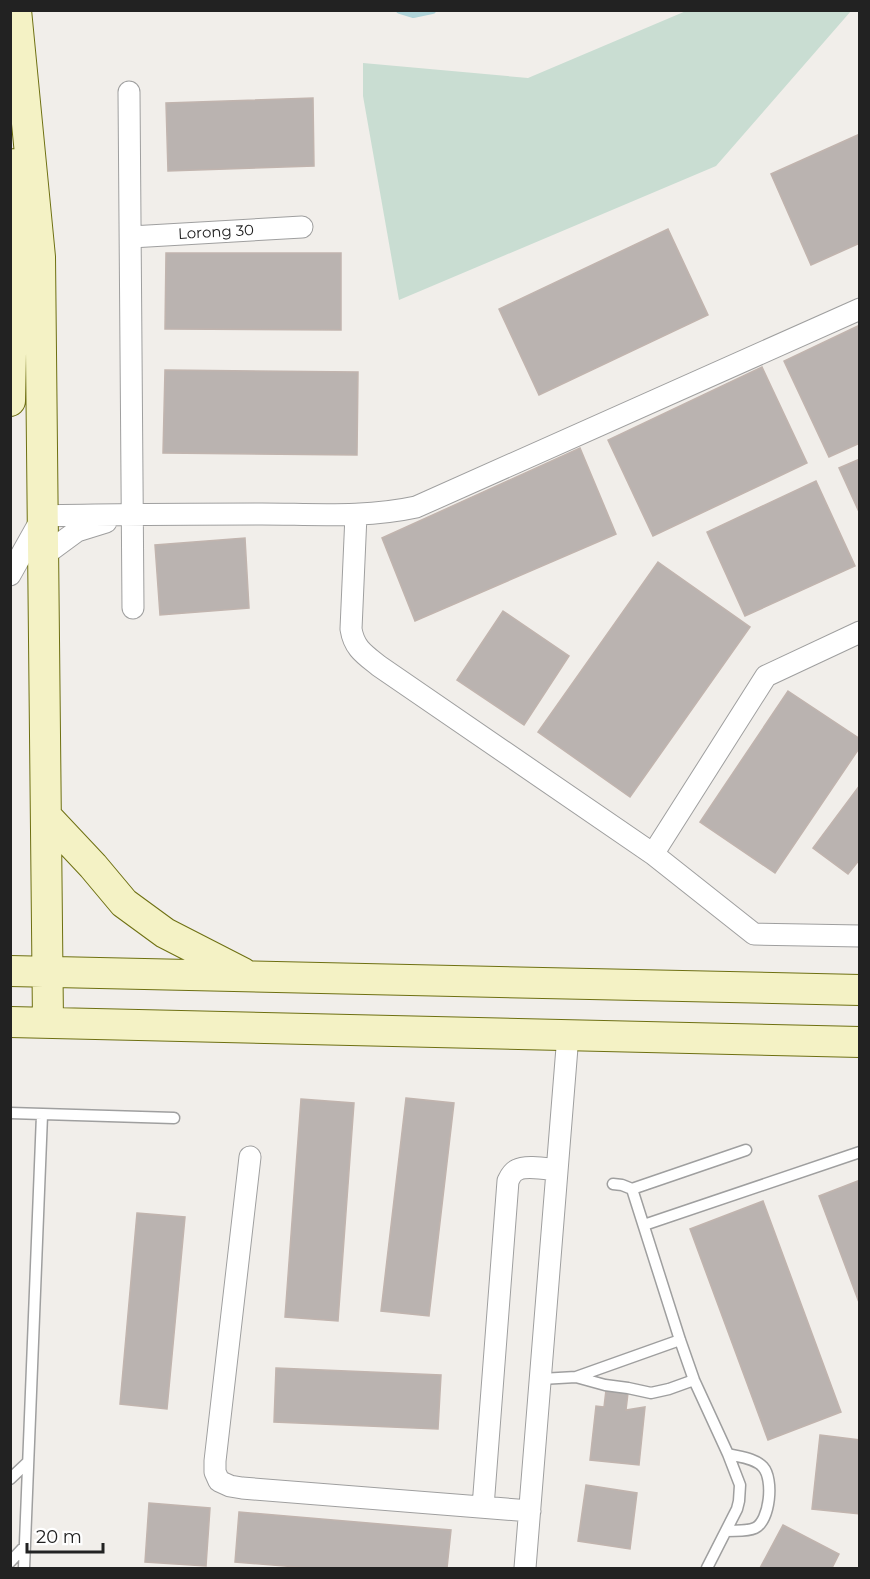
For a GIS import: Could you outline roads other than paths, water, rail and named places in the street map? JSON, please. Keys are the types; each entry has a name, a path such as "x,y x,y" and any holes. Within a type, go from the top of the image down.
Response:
{"main road":[{"path":"10,401 17,18"},
{"path":"17,18 40,257 48,1023"},
{"path":"46,816 124,903 165,933 248,976"},
{"path":"10,971 860,990"},
{"path":"10,1022 860,1042"}],"street":[{"path":"129,92 134,609"},
{"name":"Lorong 30","path":"131,237 302,227"},
{"path":"10,575 43,516 356,514 416,507 860,309"},
{"path":"43,555 76,531 133,514"},
{"path":"356,514 351,629 353,640 362,652 378,666 652,854 754,934 860,936"},
{"path":"652,854 766,676 860,632"},
{"path":"525,1569 568,1035"},
{"path":"250,1157 215,1461 214,1472 219,1481 242,1488 530,1511"},
{"path":"483,1507 508,1182 511,1174 518,1169 557,1170"}],"lane":[{"path":"10,1113 174,1118"},
{"path":"24,1569 42,1115"},
{"path":"613,1184 632,1189 746,1150"},
{"path":"644,1225 860,1152"},
{"path":"632,1189 694,1380 740,1485 741,1493 737,1509 707,1569"},
{"path":"541,1379 576,1377 680,1340"},
{"path":"576,1377 651,1393 694,1380"},
{"path":"726,1531 756,1528 761,1523 768,1507 769,1478 762,1466 728,1454"},
{"path":"10,1479 28,1462"},
{"path":"10,1562 25,1546"}],"waterway":[{"path":"400,10 413,14 432,10"}]}
